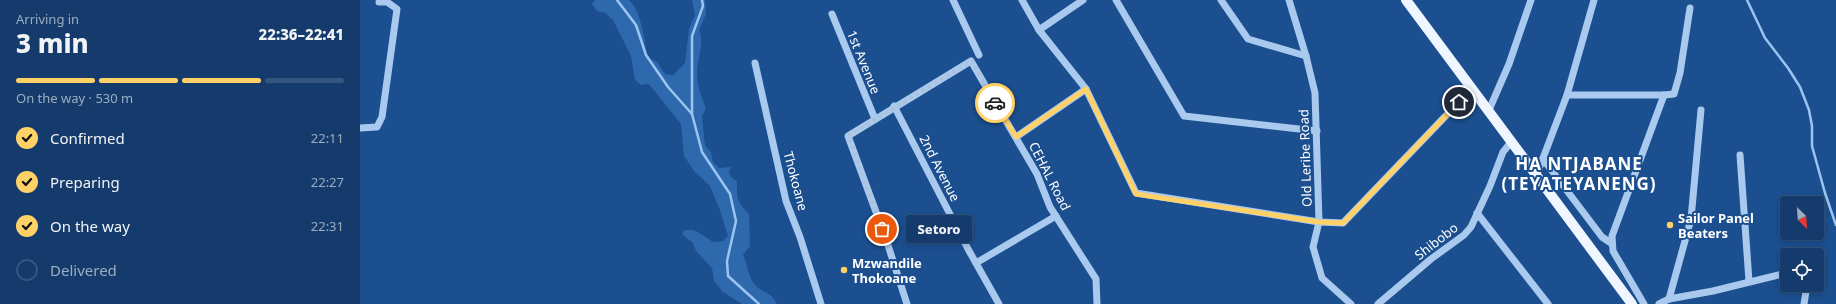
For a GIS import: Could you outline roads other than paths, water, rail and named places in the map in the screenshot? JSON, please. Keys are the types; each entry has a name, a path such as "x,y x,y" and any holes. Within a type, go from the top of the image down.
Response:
{"main road":[{"path":"1406,0 1537,174 1632,304"}],"street":[{"path":"953,0 979,55"},
{"path":"1022,0 1040,30 1086,89 1136,194 1319,222 1343,223 1459,102 1470,86"},
{"path":"1040,30 1083,0"},
{"path":"1116,0 1184,116 1317,131"},
{"path":"1221,0 1248,39 1306,56"},
{"name":"Old Leribe Road","path":"1289,0 1306,56 1315,93 1319,222 1313,247 1322,278 1351,304"},
{"path":"1489,110 1509,64 1531,0"},
{"path":"1537,174 1567,95 1594,0"},
{"path":"360,128 377,126 382,117 397,10 387,2 379,2"},
{"path":"1567,95 1674,94 1680,73 1690,8"},
{"name":"1st Avenue","path":"832,14 875,118"},
{"name":"1st Avenue","path":"907,304 886,239 848,136 894,106 972,61"},
{"name":"CEHAL Road","path":"972,61 1037,174 1050,207 1096,279 1097,304"},
{"name":"Thokoane","path":"755,63 786,201 800,237 821,304"},
{"path":"1016,137 1086,89"},
{"path":"1644,304 1613,251 1612,243 1614,227 1644,154 1664,95"},
{"name":"2nd Avenue","path":"894,106 999,304"},
{"path":"1669,299 1691,219 1701,110"},
{"name":"Shibobo","path":"1378,304 1431,259 1464,235 1471,227 1503,152 1512,142"},
{"path":"1740,155 1749,281"},
{"path":"1543,159 1602,237 1612,243"},
{"path":"1477,213 1548,304"},
{"path":"976,263 1056,216"},
{"path":"1660,304 1669,299 1719,290 1780,274"},
{"path":"1804,304 1806,292"}],"waterway":[{"path":"617,0 636,25 646,55 668,87 692,114 702,152 730,194 736,221 727,261 728,276 759,304"},
{"path":"692,114 692,36 703,6 702,0"},
{"path":"1747,0 1765,38 1788,68 1800,87 1809,110 1812,126 1812,146 1825,193 1836,225"}],"place":[{"name":"Sailor Panel Beaters","path":"1670,225"},
{"name":"Setoro","path":"882,229"},
{"name":"Mzwandile Thokoane","path":"844,270"}],"district":[{"name":"HA NTJABANE (TEYATEYANENG)","path":"1579,173"}]}
